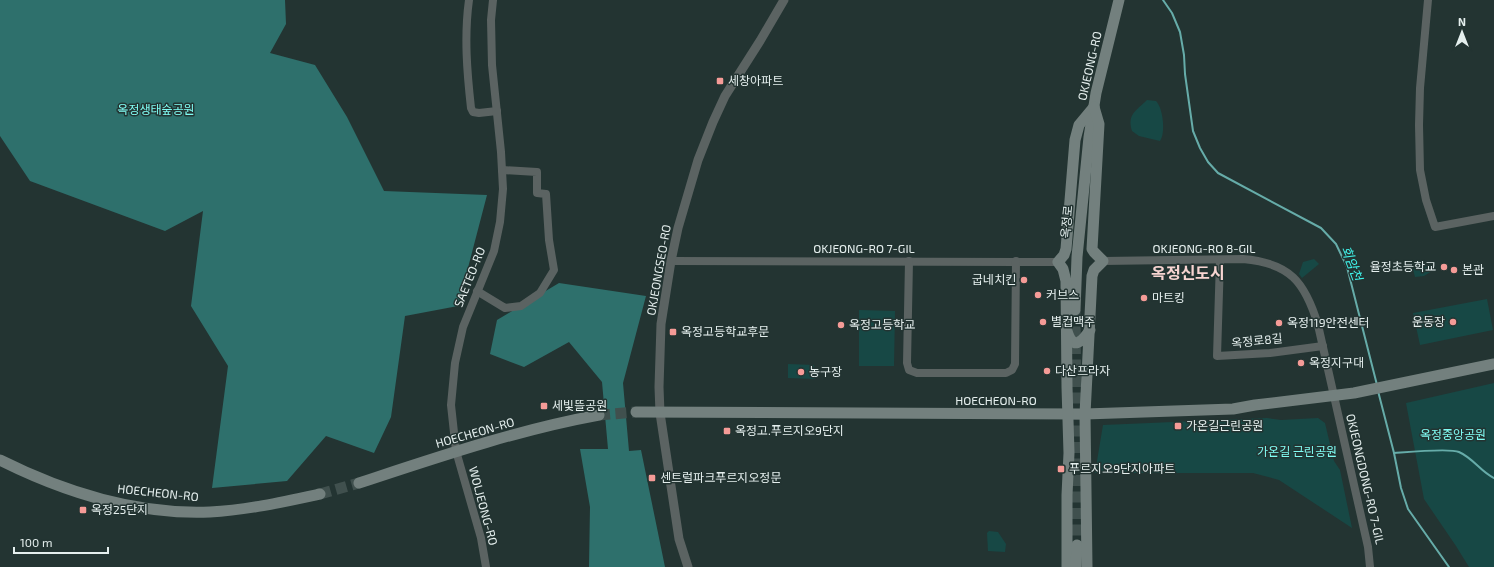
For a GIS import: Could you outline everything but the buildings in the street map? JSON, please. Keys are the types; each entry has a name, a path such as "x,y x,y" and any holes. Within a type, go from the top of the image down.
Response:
{"main road":[{"name":"OKJEONG-RO","path":"1075,310 1077,257 1081,212 1094,107 1096,93 1119,0"},
{"path":"1087,567 1085,414 1099,124 1094,107"},
{"path":"1067,567 1069,453 1067,414 1066,249 1075,140 1079,125 1094,107"},
{"path":"1066,249 1064,255 1058,262 1063,269 1066,281"},
{"path":"1092,249 1103,261 1094,270 1092,276"},
{"path":"1066,331 1069,339 1077,343 1082,341 1090,330"},
{"name":"HOECHEON-RO","path":"636,412 1085,414 1233,409 1354,393 1494,364"},
{"name":"HOECHEON-RO","path":"359,483 456,451 544,427 599,415"},
{"name":"HOECHEON-RO","path":"0,460 41,479 103,500 174,510 209,512 266,506 320,494"},
{"path":"1067,518 1068,514 1075,510 1081,510 1086,516"},
{"path":"1076,567 1077,544"}],"street":[{"path":"469,0 466,40 467,71 471,108 474,112 478,113 497,111"},
{"name":"SAETEO-RO","path":"456,451 451,406 455,363 463,327 494,251 500,222 503,189 492,65 491,20 493,0"},
{"name":"OKJEONGSEO-RO","path":"688,567 679,539 660,412 659,387 661,324 671,261 678,228 698,160 713,122 725,96 784,0"},
{"path":"1428,0 1420,88 1419,125 1420,170 1426,200 1436,227 1494,216"},
{"path":"477,291 505,308 520,306 540,293 554,270 549,240 546,194 537,193 538,172 502,170"},
{"name":"OKJEONG-RO 8-GIL","path":"1103,261 1243,259 1273,264 1294,278 1302,286 1313,308 1334,396"},
{"name":"옥정로8길","path":"1220,260 1217,356 1270,353 1323,346"},
{"name":"OKJEONG-RO 7-GIL","path":"671,261 1058,262"},
{"path":"909,261 907,363 910,370 917,373 1006,373 1012,370 1015,364 1016,261"},
{"name":"OKJEONGDONG-RO 7-GIL","path":"1334,396 1368,547 1370,567"},
{"name":"WOLJEONG-RO","path":"456,451 481,538 486,567"}],"green space":[{"name":"옥정생태숲공원","path":"0,0 285,0 286,24 270,53 315,65 347,117 384,191 487,195 458,306 405,316 391,417 374,453 326,436 287,481 212,488 228,366 191,306 203,211 165,231 30,181 0,136"},
{"path":"1147,100 1156,101 1162,115 1163,132 1160,141 1139,136 1132,131 1132,117 1136,110"},
{"path":"1314,259 1319,264 1302,278 1299,274 1303,262"},
{"path":"1431,266 1432,271 1424,276 1415,277 1413,269"},
{"path":"559,283 646,296 623,383 629,451 641,450 665,567 589,567 590,507 580,449 608,449 602,382 569,342 524,367 490,354 497,320"},
{"name":"운동장","path":"1487,299 1493,330 1420,345 1413,313"},
{"path":"859,310 895,311 894,366 859,366"},
{"name":"농구장","path":"788,364 814,365 815,379 788,378"},
{"name":"옥정중앙공원","path":"1494,383 1494,567 1469,567 1424,499 1406,403"},
{"name":"가온길 근린공원","path":"1267,418 1281,420 1318,418 1325,423 1334,461 1340,470 1352,528 1279,480 1253,473 1095,473 1103,425"},
{"path":"989,531 998,532 1006,544 1005,552 988,551 987,533"}],"waterway":[{"name":"회암천","path":"1163,0 1172,13 1180,32 1193,131 1200,148 1208,162 1218,173 1321,228 1336,244 1347,267 1377,385"},
{"name":"회암천","path":"1378,391 1394,453 1401,488 1408,509 1449,567"},
{"path":"1394,453 1438,450 1459,452 1494,478"}],"tunnel":[{"path":"1075,310 1077,545"},
{"path":"599,415 636,412"},
{"path":"320,494 359,483"}],"place":[{"name":"세창아파트","path":"720,81"},
{"name":"율정초등학교","path":"1444,267"},
{"name":"본관","path":"1454,270"},
{"name":"굽네치킨","path":"1024,280"},
{"name":"커브스","path":"1038,295"},
{"name":"마트킹","path":"1144,298"},
{"name":"별컵맥주","path":"1043,322"},
{"name":"운동장","path":"1453,322"},
{"name":"옥정119안전센터","path":"1279,323"},
{"name":"옥정고등학교","path":"841,325"},
{"name":"옥정고등학교후문","path":"673,332"},
{"name":"옥정지구대","path":"1301,363"},
{"name":"다산프라자","path":"1047,371"},
{"name":"농구장","path":"801,372"},
{"name":"세빛뜰공원","path":"544,406"},
{"name":"가온길근린공원","path":"1178,426"},
{"name":"옥정고.푸르지오9단지","path":"727,431"},
{"name":"푸르지오9단지아파트","path":"1061,469"},
{"name":"센트럴파크푸르지오정문","path":"652,478"},
{"name":"옥정25단지","path":"83,510"}],"district":[{"name":"옥정신도시","path":"1188,273"}]}
